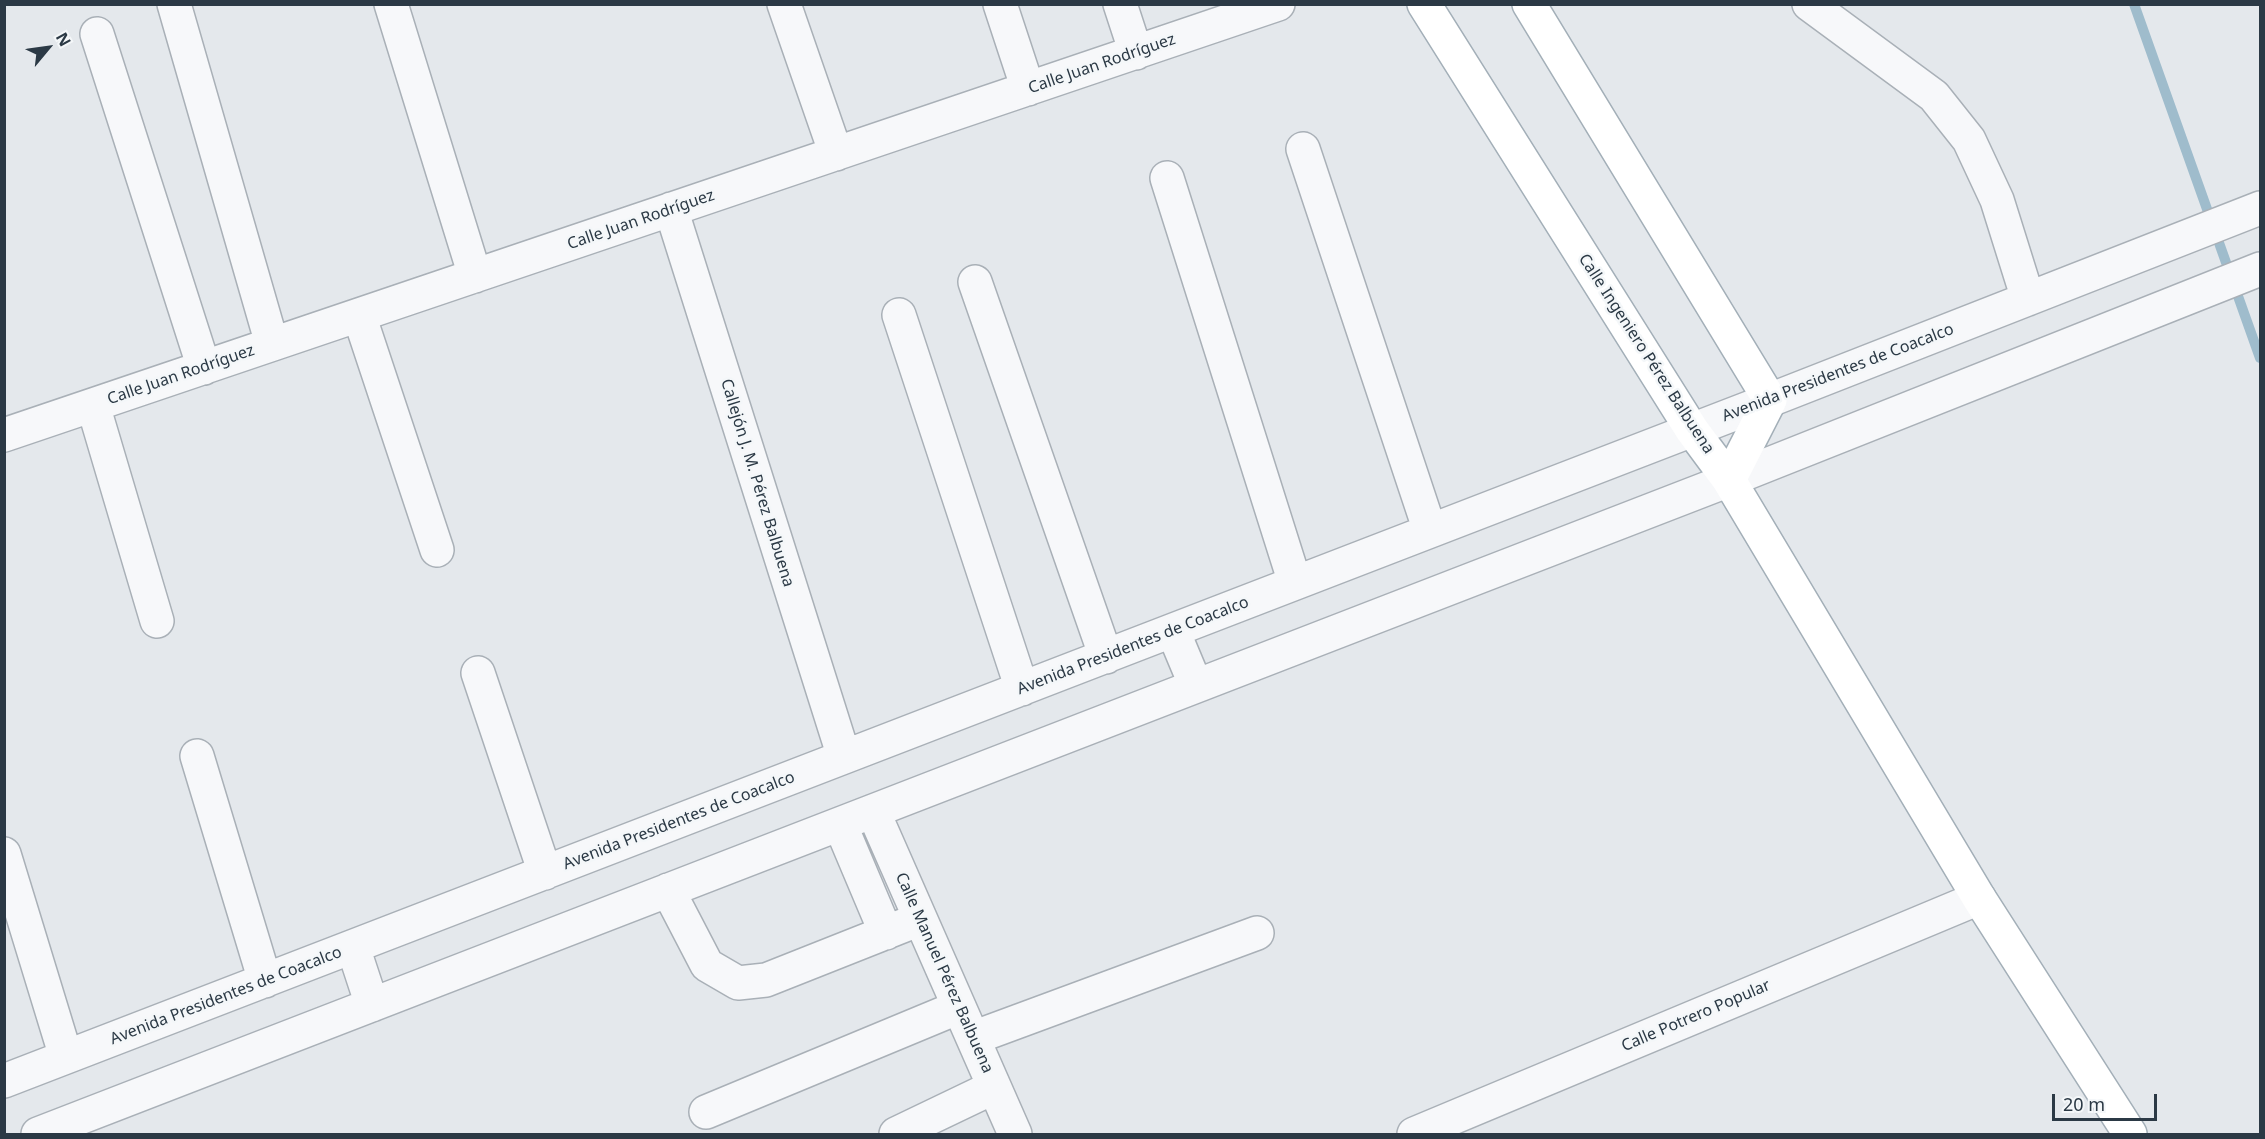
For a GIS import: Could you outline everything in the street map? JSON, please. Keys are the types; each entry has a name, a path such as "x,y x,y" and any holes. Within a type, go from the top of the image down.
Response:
{"main road":[{"name":"Calle Ingeniero Pérez Balbuena","path":"1424,4 1692,430 1729,480 1770,400"},
{"path":"1529,4 1770,400"},
{"path":"1729,480 1978,898 2130,1134"}],"street":[{"path":"174,4 272,344"},
{"path":"391,4 475,276"},
{"path":"784,4 836,154"},
{"path":"1000,4 1028,89"},
{"path":"1120,4 1137,52"},
{"name":"Calle Juan Rodríguez","path":"4,435 1278,4"},
{"path":"1809,4 1934,96 1969,140 1997,200 2028,299"},
{"path":"97,34 204,368"},
{"path":"1303,149 1430,531"},
{"path":"1167,178 1295,584"},
{"name":"Avenida Presidentes de Coacalco","path":"4,1081 1295,584 2260,208"},
{"name":"Callejón J. M. Pérez Balbuena","path":"671,210 843,758"},
{"path":"38,1134 1729,480 2260,269"},
{"path":"975,282 1106,657"},
{"path":"359,315 437,550"},
{"path":"899,315 1022,688"},
{"path":"93,405 157,621"},
{"path":"1173,631 1196,686"},
{"path":"478,673 544,873"},
{"path":"197,756 265,981"},
{"name":"Calle Manuel Pérez Balbuena","path":"873,811 1015,1134"},
{"path":"840,824 886,933"},
{"path":"4,854 66,1057"},
{"path":"668,891 707,965 738,983 766,980 920,919"},
{"name":"Calle Potrero Popular","path":"1414,1134 1978,898"},
{"path":"973,1038 1257,933"},
{"path":"353,947 372,1005"},
{"path":"706,1112 959,1007"},
{"path":"896,1134 994,1087"}],"waterway":[{"path":"2134,4 2260,358"}]}
